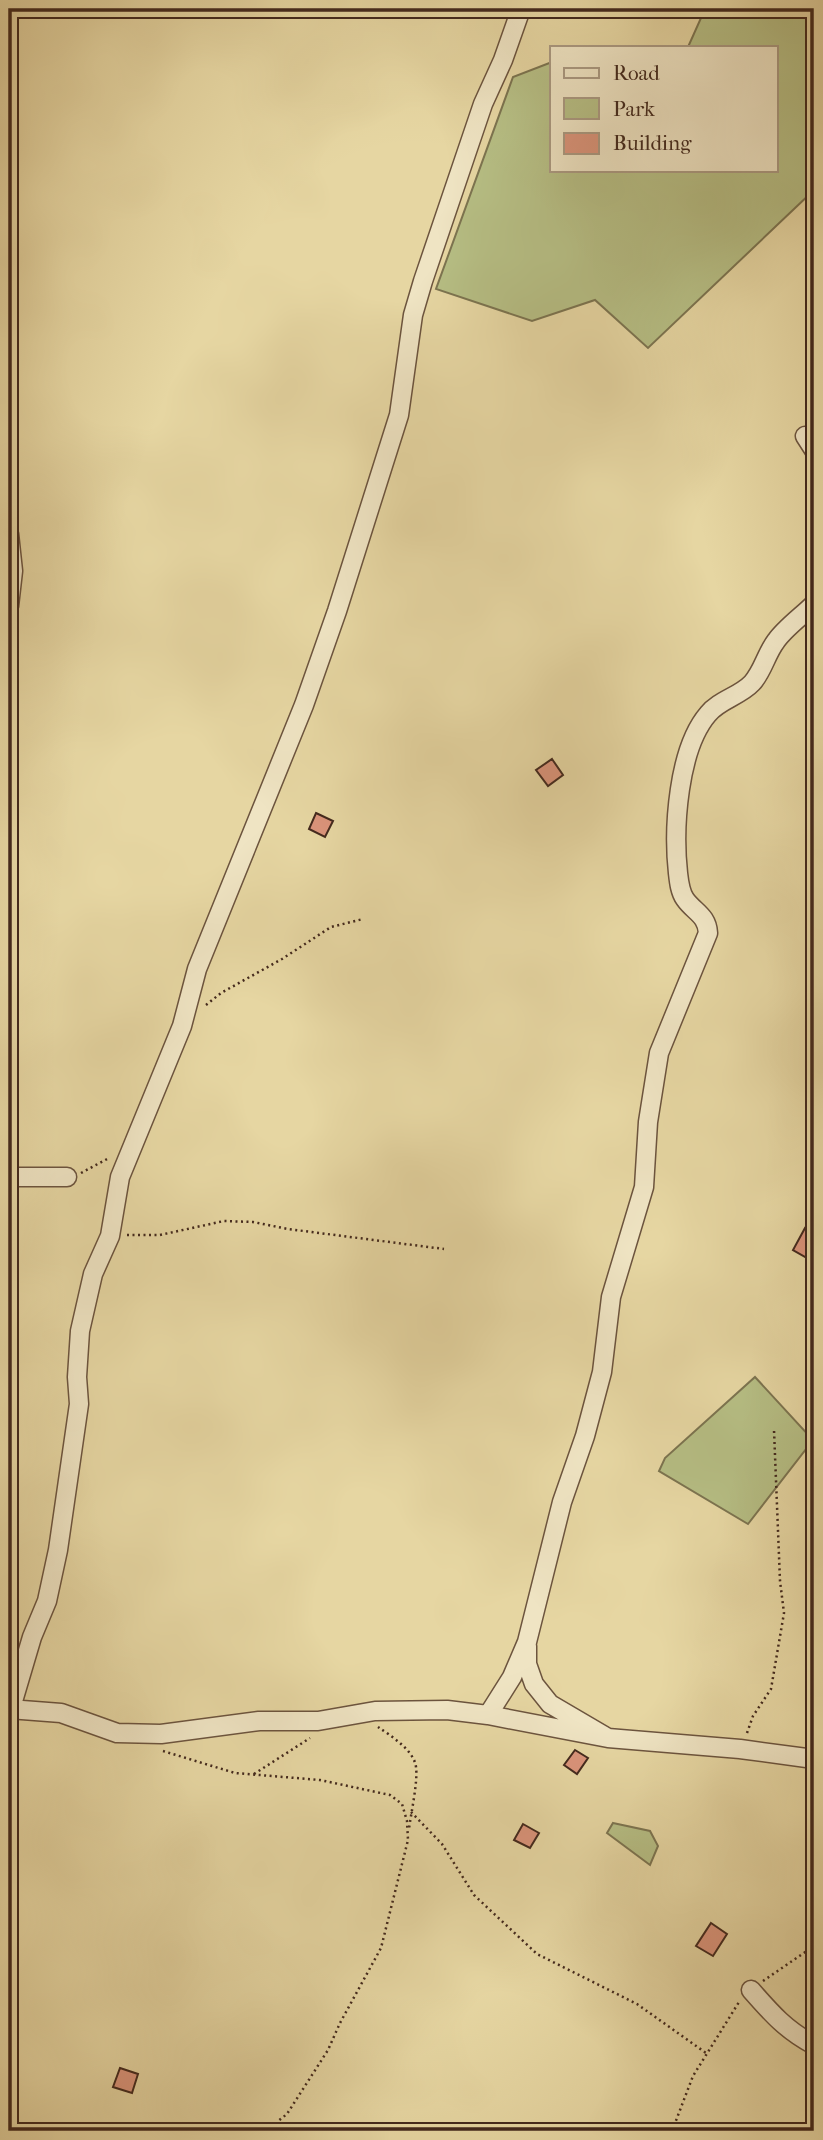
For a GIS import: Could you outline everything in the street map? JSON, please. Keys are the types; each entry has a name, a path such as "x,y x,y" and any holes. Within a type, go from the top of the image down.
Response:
{"street":[{"path":"10,1712 32,1637 47,1601 58,1550 76,1430 80,1331 93,1273 110,1236 120,1177 182,1026 197,969 304,705 337,611 400,415 413,315 423,281 483,104 503,60 521,9"},
{"path":"9,534 13,571 9,606"},
{"path":"488,1715 512,1676 527,1642 562,1502 585,1436 603,1372 611,1297 643,1186 648,1122 659,1053 708,933 703,916 682,894 678,872 678,820 685,762 695,731 710,711 750,685 776,640 814,604"},
{"path":"9,1177 67,1177"},
{"path":"527,1642 527,1664 534,1684 550,1704 608,1738"},
{"path":"9,1690 10,1712"},
{"path":"10,1712 61,1713 117,1733 161,1734 259,1721 318,1721 375,1711 447,1710 608,1738 740,1749 814,1759"},
{"path":"751,1990 782,2025 814,2045"}],"path":[{"path":"182,1026 221,993 282,959 331,927 363,919"},
{"path":"110,1236 160,1235 224,1221 253,1222 444,1249"},
{"path":"740,1749 753,1716 771,1689 784,1613 780,1581 774,1430"},
{"path":"274,2131 277,2122 287,2114 328,2050 381,1948 408,1840 416,1766 408,1752 394,1738 376,1726"},
{"path":"253,1775 314,1735"},
{"path":"154,1748 179,1758 235,1773 320,1780 390,1795 402,1804 407,1821 408,1840"},
{"path":"411,1812 442,1844 474,1895 537,1954 637,2004 706,2053"},
{"path":"672,2131 693,2076 736,2005 751,1990 814,1946"}],"green space":[{"path":"705,9 814,9 814,190 648,348 595,300 532,321 436,289 513,77 550,63 550,172 778,172 778,46 688,46"},
{"path":"755,1377 813,1440 748,1524 659,1471 665,1458"},
{"path":"613,1823 650,1831 658,1846 650,1865 607,1833"}],"building":[{"path":"552,759 563,775 548,786 536,770"},
{"path":"316,813 333,821 325,837 309,829"},
{"path":"805,1228 814,1234 814,1262 793,1250"},
{"path":"575,1750 588,1758 577,1774 564,1765"},
{"path":"523,1824 539,1833 530,1848 514,1840"},
{"path":"711,1923 727,1934 713,1956 696,1946"},
{"path":"120,2068 138,2074 132,2093 113,2087"}]}
